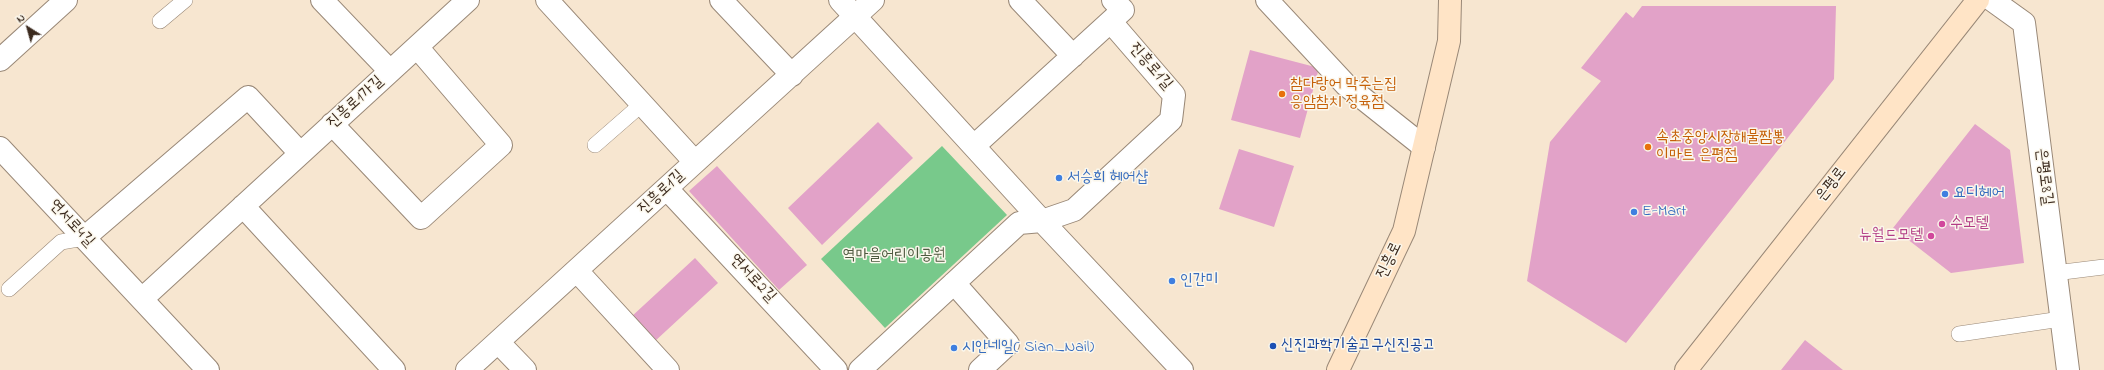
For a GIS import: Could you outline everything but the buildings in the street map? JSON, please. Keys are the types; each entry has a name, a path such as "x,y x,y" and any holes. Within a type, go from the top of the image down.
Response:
{"main road":[{"name":"진흥로","path":"1338,370 1404,231 1449,41 1450,0"},
{"name":"은평로","path":"1686,370 1978,0"}],"street":[{"path":"0,60 66,0"},
{"path":"322,0 390,71"},
{"name":"진흥로1가길","path":"142,299 468,0"},
{"path":"547,0 696,162"},
{"path":"721,0 792,75"},
{"path":"840,0 1042,221 1182,370"},
{"name":"진흥로1길","path":"468,370 873,0"},
{"path":"1020,0 1072,56"},
{"path":"974,146 1122,10 1113,0"},
{"path":"1267,0 1346,85 1424,147"},
{"name":"은평로8길","path":"1992,0 2024,23 2068,370"},
{"name":"진흥로1길","path":"1042,221 1074,210 1172,120 1174,95 1110,22"},
{"path":"332,124 421,218 501,145 417,47"},
{"path":"84,238 248,96 300,154"},
{"name":"연서로4길","path":"0,148 142,299"},
{"name":"연서로2길","path":"667,189 836,370"},
{"path":"243,206 394,370"},
{"path":"860,370 1019,223 1042,221"},
{"path":"577,271 668,370"},
{"path":"954,283 1008,344 980,370"},
{"path":"142,299 208,370"},
{"path":"498,342 525,370"}],"lane":[{"path":"160,21 185,0"},
{"path":"595,145 642,104"},
{"path":"9,289 62,242 84,238"},
{"path":"2056,273 2104,266"},
{"path":"1959,334 2061,319"}],"green space":[{"name":"역마을어린이공원","path":"942,146 1007,215 885,328 821,259"}],"place":[{"name":"참다랑어 막주는집 응암참치 정육점","path":"1282,94"},
{"name":"속초중앙시장해물짬뽕 이마트 은평점","path":"1648,147"},
{"name":"서승희 헤어샵","path":"1059,178"},
{"name":"요디헤어","path":"1945,194"},
{"name":"E-Mart","path":"1634,212"},
{"name":"수모텔","path":"1942,224"},
{"name":"뉴월드모텔","path":"1931,236"},
{"name":"인간미","path":"1172,281"},
{"name":"신진과학기술고구신진공고","path":"1273,346"},
{"name":"시안네일( Sian_Nail)","path":"954,348"}]}
